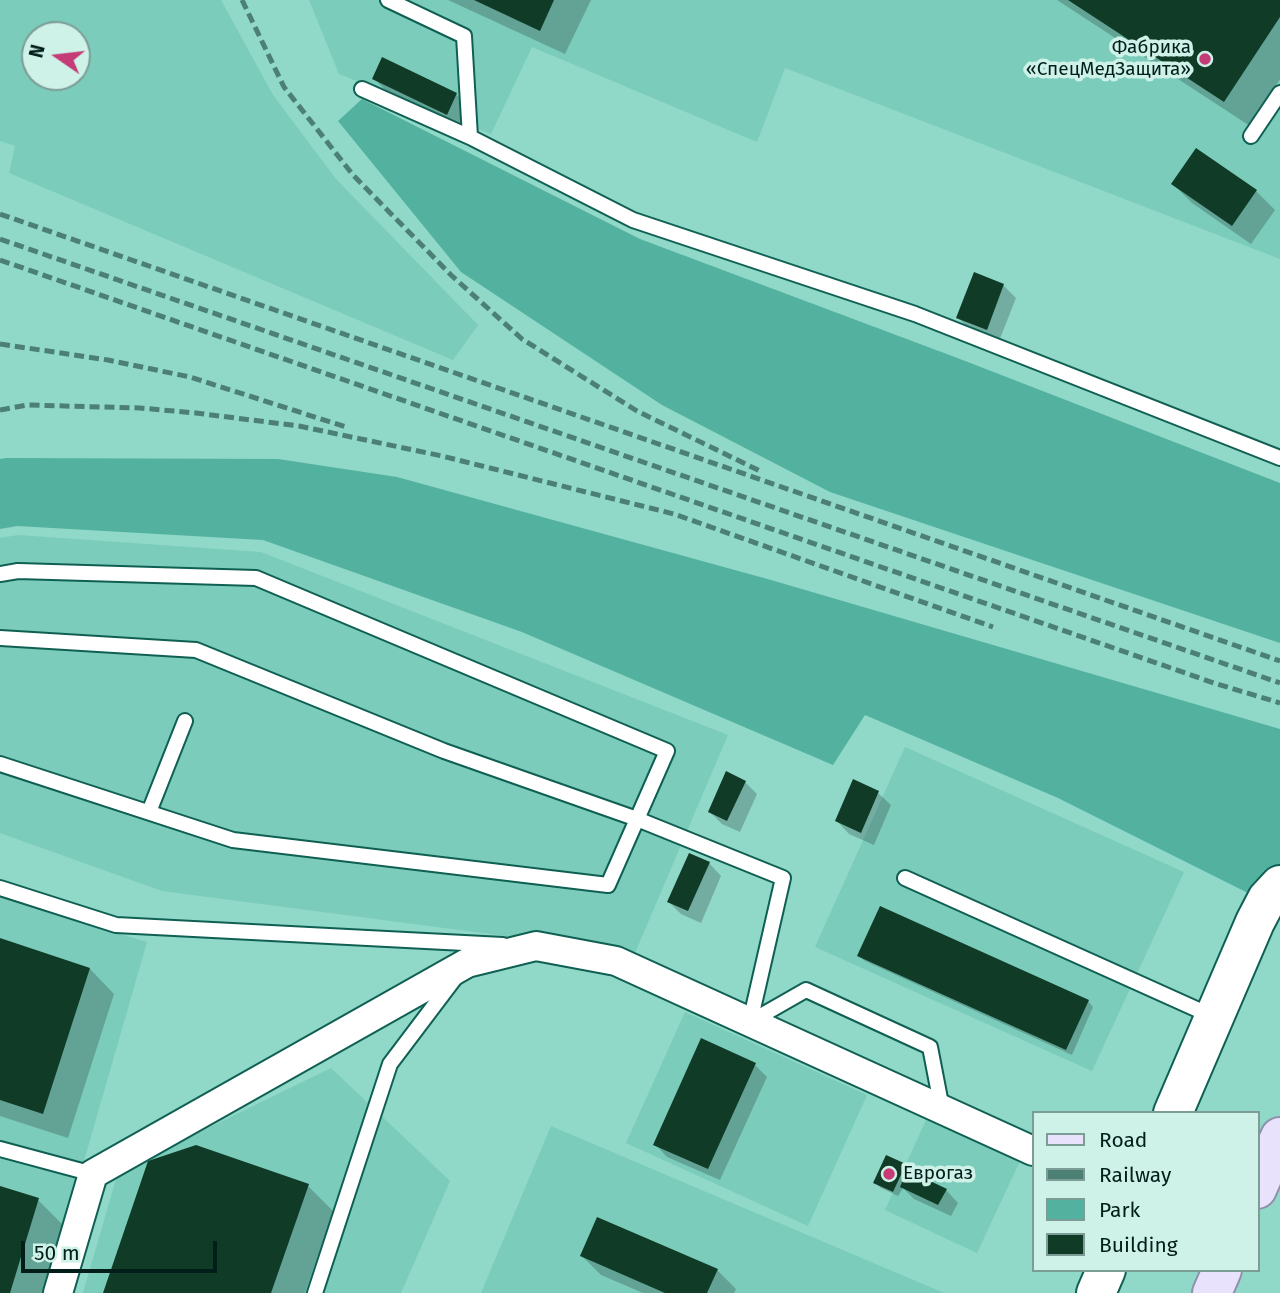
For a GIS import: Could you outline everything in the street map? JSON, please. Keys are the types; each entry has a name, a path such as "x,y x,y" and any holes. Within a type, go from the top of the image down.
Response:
{"main road":[{"path":"1259,1184 1280,1137"},
{"path":"1212,1293 1221,1272"}],"street":[{"path":"1174,1111 1255,922 1267,899 1280,884"},
{"path":"58,1293 93,1174 467,962 536,946 616,961 1032,1151"},
{"path":"1096,1293 1105,1272"}],"lane":[{"path":"388,0 464,36 470,137"},
{"path":"362,89 470,137 633,220 915,314 1280,458"},
{"path":"1251,136 1280,93"},
{"path":"0,574 18,571 256,578 667,751 608,885 233,839 0,764"},
{"path":"0,638 197,650 444,751 637,819 783,878 750,1022"},
{"path":"149,812 185,721"},
{"path":"905,878 1214,1017"},
{"path":"0,888 116,925 536,946"},
{"path":"315,1293 390,1064 467,962"},
{"path":"750,1022 806,990 930,1047 943,1110"},
{"path":"0,1149 93,1174"}],"shaded area":[{"path":"0,0 221,0 273,95 336,179 478,325 453,360 9,173 15,146 0,141"},
{"path":"309,0 1280,0 1280,259 785,68 757,142 532,47 491,134 339,74"},
{"path":"18,535 261,552 728,735 635,953 162,891 0,833 0,538"},
{"path":"905,747 1184,872 1092,1071 815,947"},
{"path":"0,898 147,942 46,1293 0,1293"},
{"path":"685,1012 867,1095 808,1226 626,1143"},
{"path":"331,1068 450,1181 401,1293 83,1293 118,1172"},
{"path":"927,1118 1020,1161 977,1253 885,1210"},
{"path":"551,1126 944,1293 481,1293"}],"green space":[{"path":"362,99 640,239 1280,483 1280,643 830,492 662,405 461,272 338,121"},
{"path":"0,459 278,459 397,477 771,580 1280,729 1280,864 1250,894 1058,798 865,715 833,765 522,632 263,540 17,526 0,529"}],"building":[{"path":"474,0 554,0 540,31"},
{"name":"Фабрика «СпецМедЗащита»","path":"1068,0 1280,0 1280,17 1224,102"},
{"path":"382,57 457,93 447,115 372,79"},
{"path":"1196,148 1257,190 1232,226 1171,184"},
{"path":"974,272 1004,284 987,330 956,318"},
{"path":"726,771 746,781 727,821 708,812"},
{"path":"853,779 879,791 861,833 835,821"},
{"path":"689,853 710,862 688,911 667,902"},
{"path":"880,906 1089,1000 1066,1050 857,956"},
{"path":"0,938 90,968 43,1114 0,1100"},
{"path":"701,1038 756,1063 708,1169 653,1145"},
{"path":"196,1145 309,1184 271,1293 103,1293 148,1161"},
{"name":"Еврогаз","path":"886,1155 906,1164 893,1192 873,1183"},
{"path":"907,1170 947,1189 938,1205 900,1187"},
{"path":"0,1186 39,1198 10,1293 0,1293"},
{"path":"597,1217 718,1269 707,1293 665,1293 580,1256"}],"railway":[{"path":"242,0 284,87 353,175 451,275 522,339 637,411 760,471"},
{"path":"0,214 1280,661"},
{"path":"0,239 1280,683"},
{"path":"0,260 1214,683 1280,703"},
{"path":"0,344 108,360 190,377 346,427"},
{"path":"0,410 27,405 140,408 196,413 299,426 442,456 674,514 993,627"}],"place":[{"name":"Фабрика «СпецМедЗащита»","path":"1205,59"},
{"name":"Еврогаз","path":"889,1174"}]}
